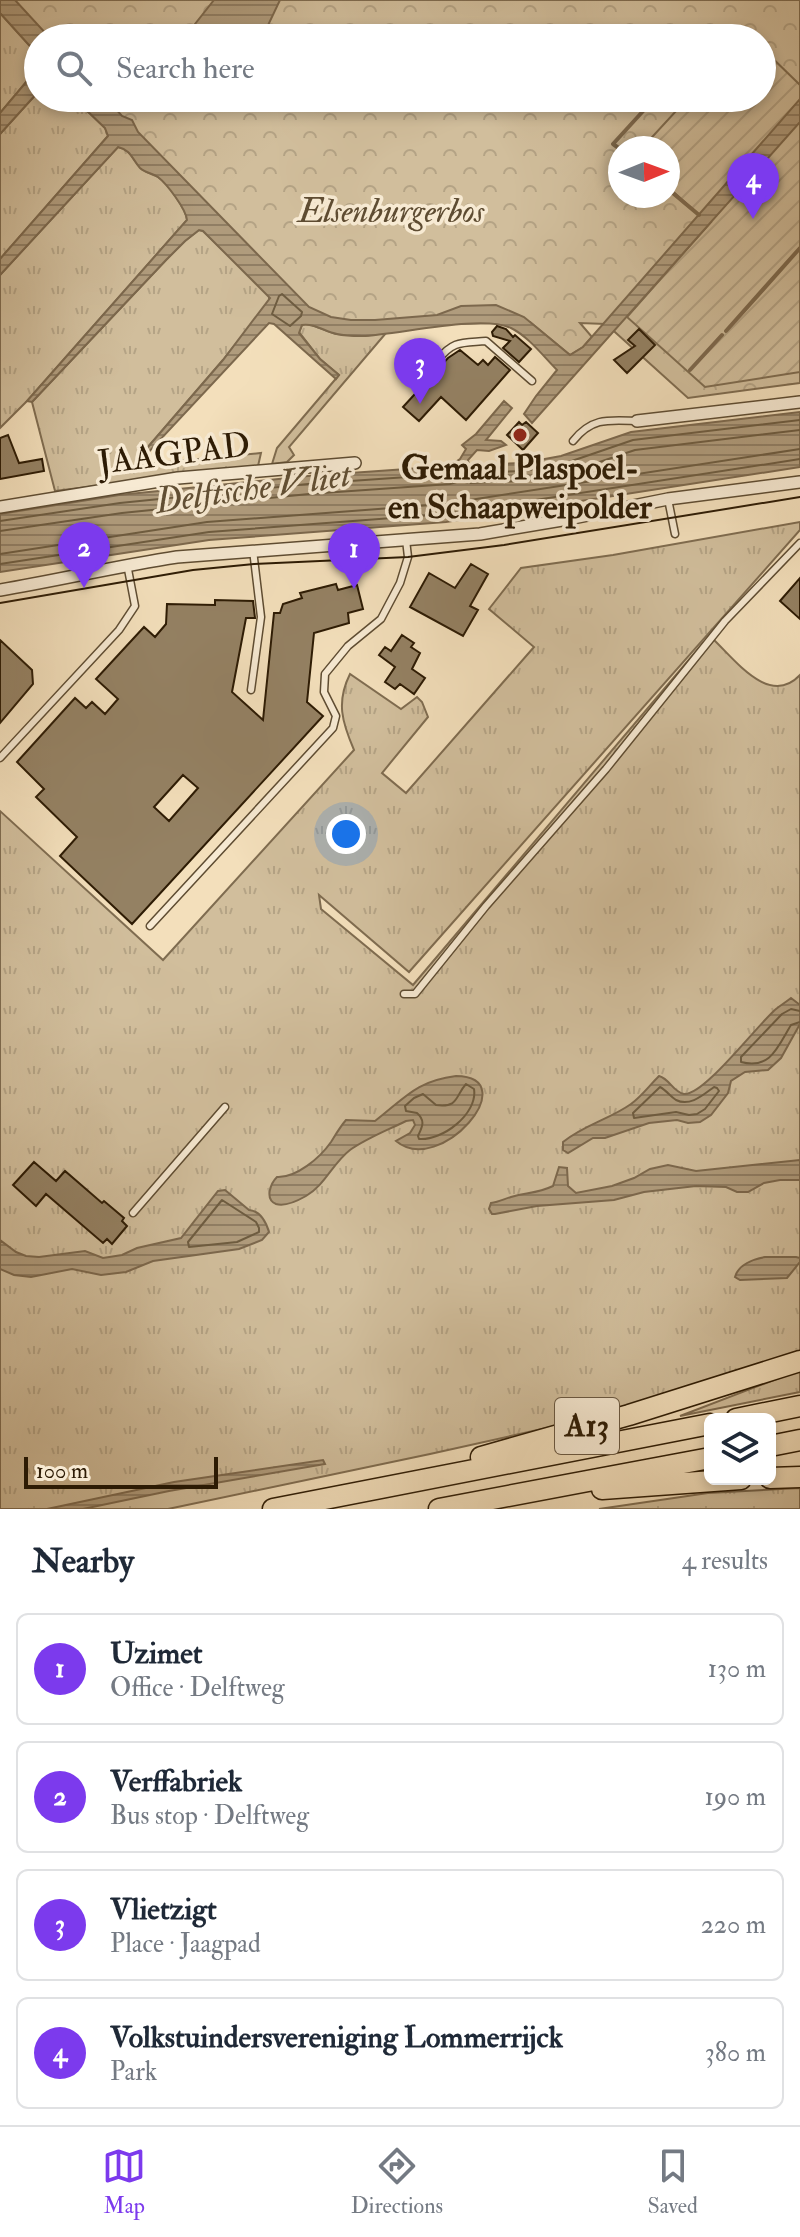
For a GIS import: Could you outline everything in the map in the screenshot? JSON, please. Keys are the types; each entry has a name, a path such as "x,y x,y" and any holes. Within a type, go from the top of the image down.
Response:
{"highway":[{"name":"A13","path":"374,1489 800,1361"},
{"path":"766,1413 800,1406"},
{"name":"A13","path":"273,1509 704,1425"},
{"path":"776,1445 800,1440"},
{"name":"A13","path":"439,1509 704,1459"},
{"path":"776,1478 800,1477"},
{"name":"A13","path":"522,1493 704,1481"}],"street":[{"path":"637,421 800,402"},
{"name":"JAAGPAD","path":"0,507 178,478 355,463"},
{"path":"0,590 88,575 127,564 253,550 480,534 668,499 800,482"}],"lane":[{"path":"438,360 455,343 486,341 532,381"},
{"path":"573,441 592,423 637,421"},
{"path":"668,499 675,534"},
{"path":"150,926 333,728 336,716 324,692 325,674 348,646 381,619 408,557 406,540"},
{"path":"404,994 415,994 486,906 606,769 725,621 800,543"},
{"path":"251,690 261,617 253,550"},
{"path":"0,758 119,630 135,606 127,564"},
{"path":"133,1213 225,1107"}],"green space":[{"name":"Elsenburgerbos","path":"7,0 800,0 800,383 688,398 606,324 580,323 592,337 570,355 530,322 378,326 311,319 103,112 776,112 776,24 27,24"},
{"path":"0,13 24,40 24,85 0,113"},
{"path":"776,62 800,85 800,372 705,387 627,317 711,222 680,198 680,136 653,136 675,112 776,112"},
{"path":"24,107 24,112 88,112 105,128 108,136 0,259 0,134"},
{"path":"118,147 129,153 143,170 167,185 187,220 0,428 0,275"},
{"path":"199,230 269,295 269,302 135,465 261,453 258,466 55,491 32,402 166,260"},
{"path":"306,323 336,334 362,336 386,333 289,447 294,455 287,462 272,464 277,448 339,375 320,359 299,332"},
{"path":"800,522 800,530 409,972 319,895 321,909 413,985 703,643 708,646 714,640 743,669 765,684 789,684 800,675 800,1353 578,1421 168,1509 0,1509 0,811 163,960 354,750 342,712 343,694 350,674 401,709 417,697 422,702 428,717 382,773 406,793 534,647 489,609 521,568"},
{"path":"800,1370 800,1392 680,1416"},
{"path":"800,1488 800,1509 599,1509 708,1493"}],"water":[{"path":"0,0 15,0 37,24 24,24 24,40 0,13"},
{"path":"214,0 280,0 269,24 195,24"},
{"path":"24,85 24,107 0,134 0,113"},
{"path":"800,99 800,122 532,423 524,414 557,370 530,342 511,328 498,324 460,324 356,336 302,325 299,333 320,359 339,375 336,379 274,324 269,323 145,456 141,455 223,360 270,298 199,230 166,260 32,402 27,401 187,220 180,203 162,180 142,170 129,153 118,147 0,275 0,259 108,136 105,128 88,112 118,112 132,120 138,132 309,307 331,317 375,320 437,315 461,306 496,305 524,317 570,355 583,347"},
{"name":"Delftsche Vliet","path":"504,401 512,408 486,440 501,441 506,445 489,451 477,450 468,460 469,465 523,463 561,456 631,432 800,412 800,467 446,522 209,540 0,572 0,514 119,495 449,466 460,459 466,449 462,445 476,434"},
{"path":"791,998 800,1005 800,1024 781,1058 768,1070 745,1072 731,1081 728,1093 711,1115 700,1122 677,1120 649,1123 605,1138 593,1138 568,1153 563,1150 563,1142 631,1104 659,1076 680,1093 693,1092 717,1072 776,1009"},
{"path":"456,1076 475,1081 482,1092 479,1107 469,1123 453,1137 434,1147 414,1149 396,1141 410,1133 415,1125 413,1120 406,1121 350,1150 306,1196 284,1205 272,1202 270,1191 277,1177 300,1171 314,1160 346,1120 375,1121 421,1086"},
{"path":"800,1160 800,1180 764,1183 748,1192 737,1192 726,1187 696,1186 644,1192 614,1200 537,1206 495,1214 489,1209 491,1203 553,1186 559,1167 567,1168 568,1186 576,1193 612,1186 650,1169 668,1165 696,1171"},
{"path":"225,1190 262,1218 269,1232 262,1240 239,1249 153,1261 126,1272 101,1275 72,1269 31,1277 0,1269 0,1240 26,1256 85,1251 103,1258 181,1238 218,1191"},
{"path":"765,1257 796,1257 800,1258 800,1262 787,1278 740,1280 735,1277 747,1263"},
{"path":"323,1460 325,1464 83,1509 47,1509 174,1482"}],"building":[{"path":"497,326 506,329 513,337 515,335 531,349 519,362 503,348 510,341 493,336 492,332"},
{"path":"639,329 655,345 627,373 614,360 635,346 628,340"},
{"path":"460,350 478,365 483,360 488,365 495,357 510,370 466,420 441,397 419,421 403,407 448,358"},
{"name":"Gemaal Plaspoel- en Schaapweipolder","path":"519,422 522,425 526,422 538,433 523,450 507,435"},
{"path":"8,435 19,463 42,459 44,471 0,479 0,438"},
{"path":"471,564 488,574 470,606 478,610 463,636 410,607 429,573 455,588"},
{"path":"800,578 800,619 780,601"},
{"path":"336,584 338,590 357,585 363,609 348,613 349,623 314,633 307,702 323,716 132,924 60,856 77,837 36,797 44,789 17,762 75,698 86,708 92,702 105,714 118,699 96,679 144,627 155,637 166,624 167,604 215,605 215,600 253,601 255,618 246,618 232,692 263,720 274,613 280,613 283,604 302,598 300,593","holes":["183,775 198,788 169,821 154,807"]},
{"path":"402,635 414,643 411,647 420,653 412,669 425,678 414,694 400,684 395,689 385,682 395,667 379,655 385,647 391,651"},
{"path":"0,640 32,670 33,684 0,723"},
{"path":"34,1162 56,1181 65,1171 124,1218 122,1221 127,1226 112,1244 107,1239 103,1243 46,1194 36,1206 13,1185"}],"waterway":[{"path":"620,136 642,112"},
{"path":"680,199 699,215"},
{"path":"726,331 800,248"},
{"path":"690,370 722,335"}],"tram line":[{"path":"0,603 193,570 408,557 504,545 800,497"}],"place":[{"name":"Volkstuindersvereniging Lommerrijck","path":"753,219"},
{"name":"Vlietzigt","path":"420,404"},
{"name":"Gemaal Plaspoel- en Schaapweipolder","path":"520,435"},
{"name":"Verffabriek","path":"84,588"},
{"name":"Uzimet","path":"354,589"}]}
